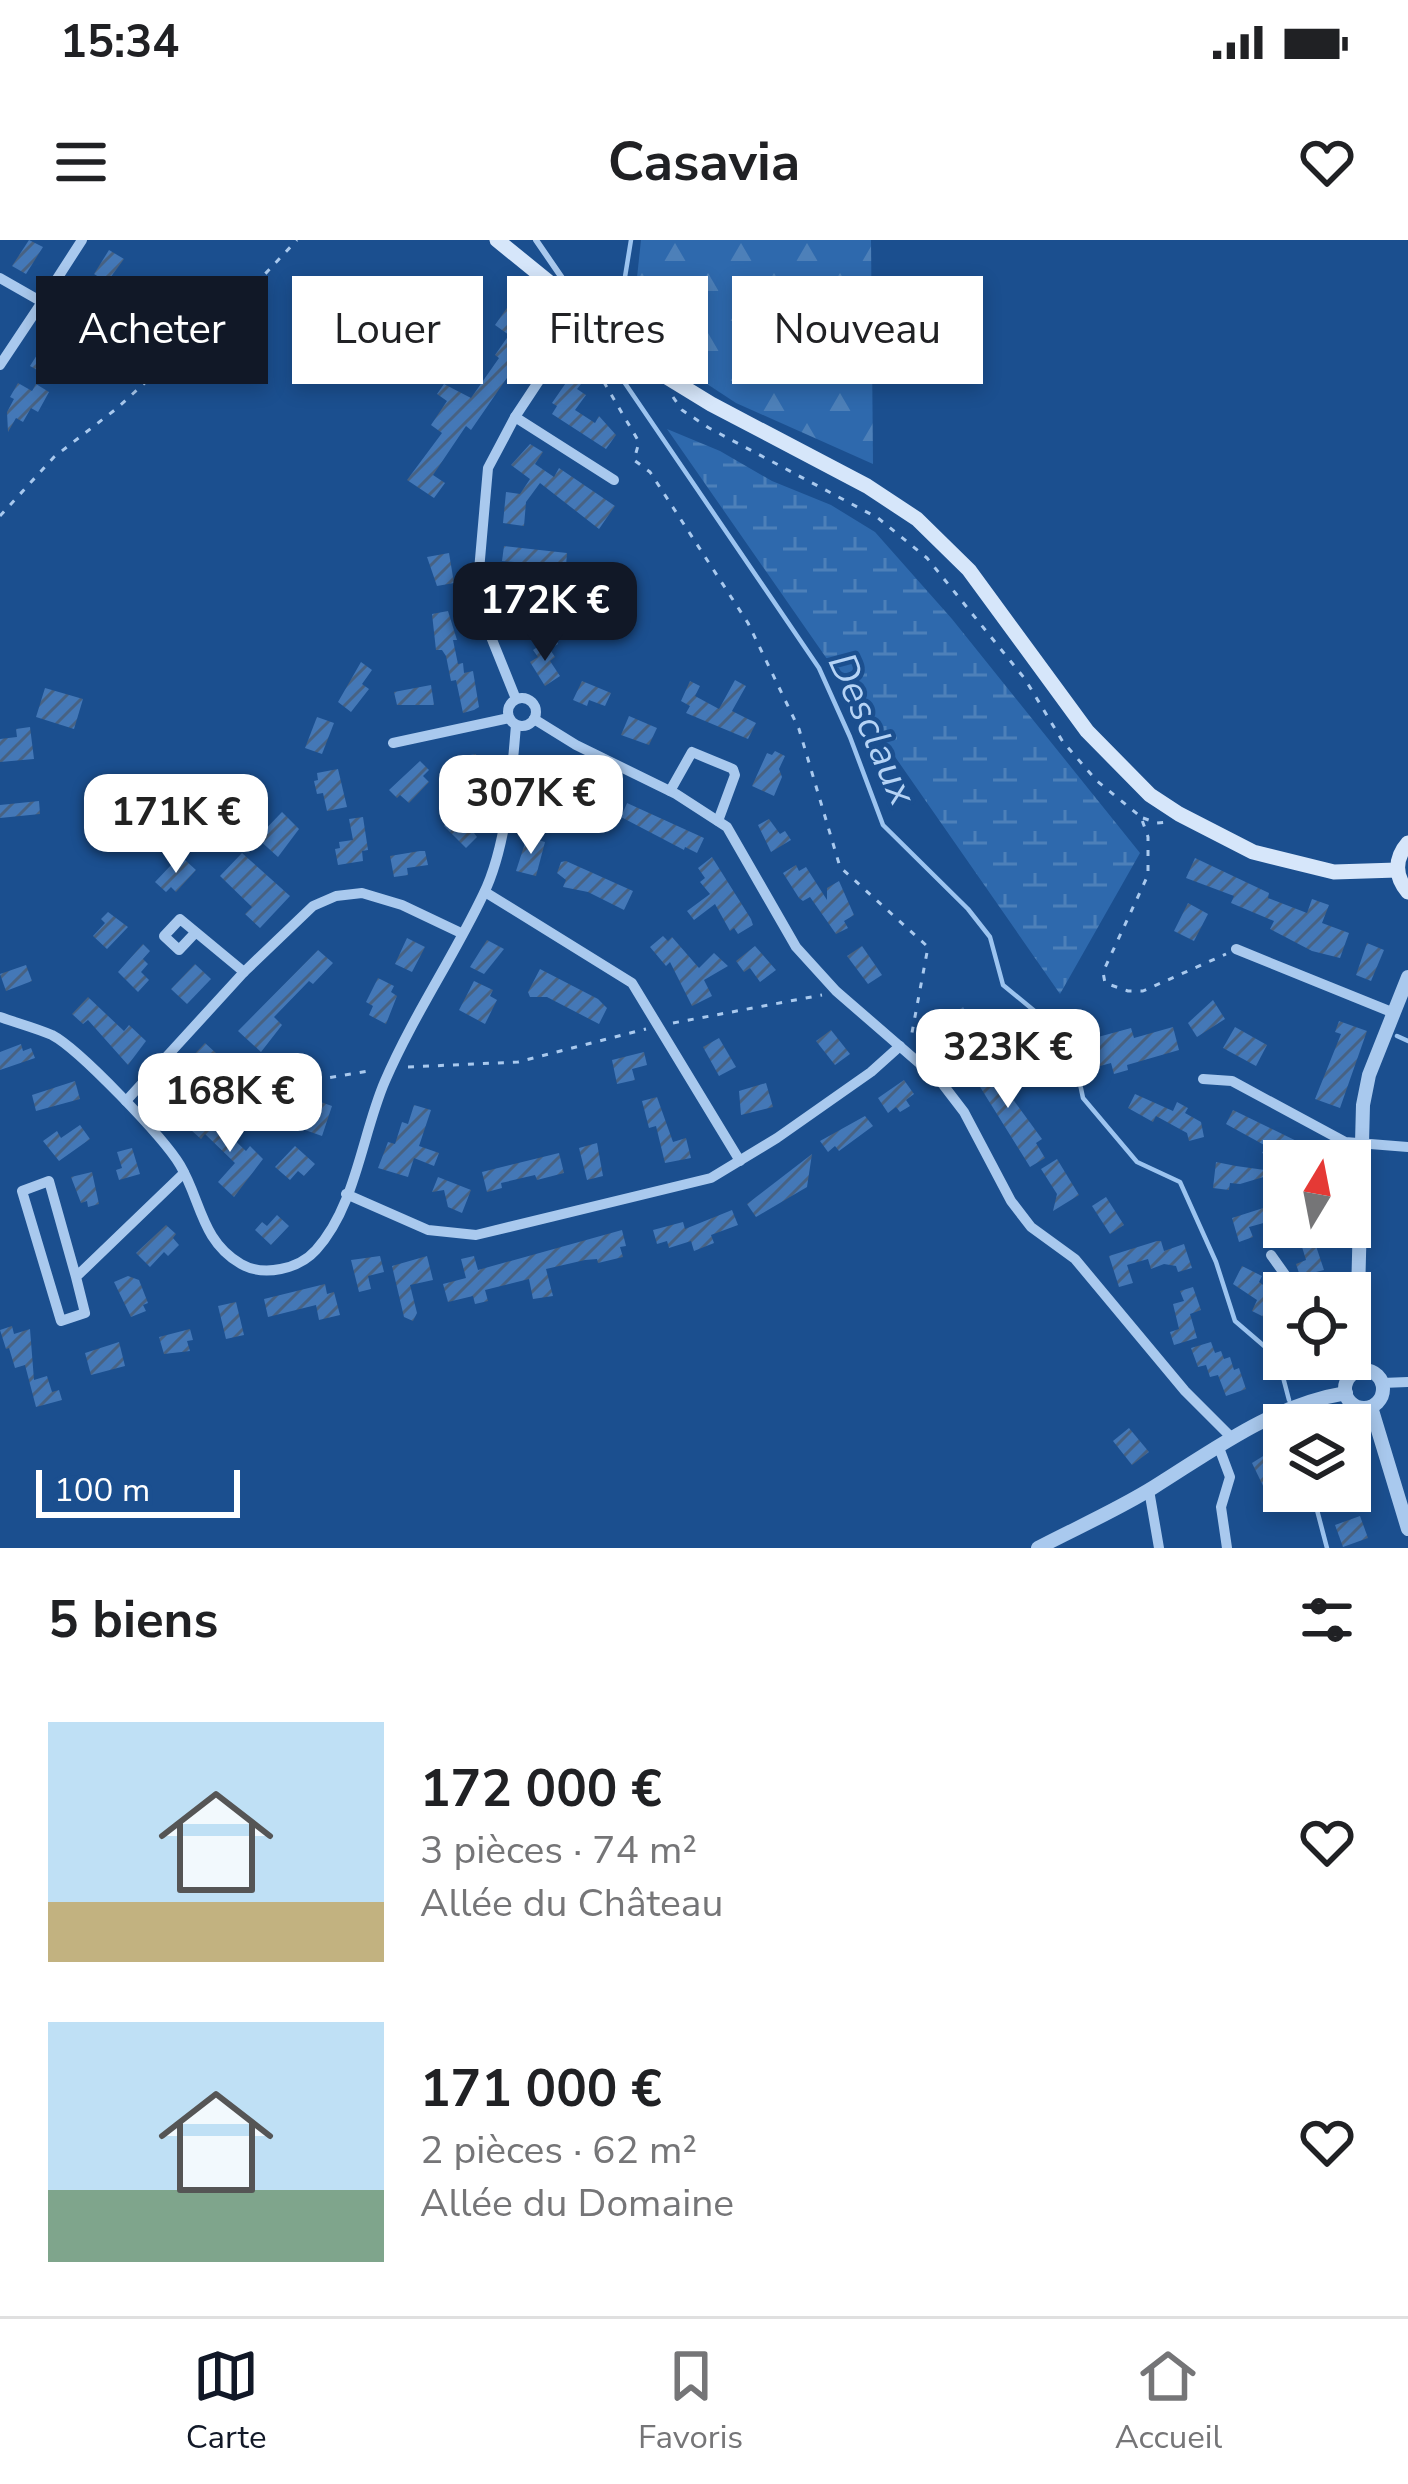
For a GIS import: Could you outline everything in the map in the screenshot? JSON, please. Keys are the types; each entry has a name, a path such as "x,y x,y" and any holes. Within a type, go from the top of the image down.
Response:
{"main road":[{"path":"497,240 542,276"},
{"path":"680,384 867,485 917,519 969,570 1116,764 1179,814 1253,852 1295,864 1334,872 1397,870"},
{"path":"1408,844 1397,870 1408,892"}],"street":[{"path":"59,276 82,240"},
{"path":"0,278 36,299"},
{"path":"0,364 36,311"},
{"path":"516,699 491,637 478,583 488,468 538,384"},
{"path":"515,417 614,480"},
{"path":"516,699 532,703 534,719"},
{"path":"0,1017 55,1037 126,1101 184,1173 209,1235 244,1266 261,1270 298,1264 315,1252 346,1194 391,1068 485,892 512,774 509,705 516,699"},
{"path":"393,742 512,721 524,726 534,719"},
{"path":"534,719 728,827 796,947 836,991 941,1082 964,1112 1030,1227 1075,1259 1225,1441 1229,1477 1221,1508 1227,1548"},
{"path":"670,791 694,752 729,766 735,775 718,821"},
{"path":"485,892 632,982 740,1161"},
{"path":"126,1101 244,972 313,906 336,896 362,893 402,905 461,933"},
{"path":"195,933 244,972"},
{"path":"1237,949 1394,1013"},
{"path":"1361,1140 1366,1086 1408,977"},
{"path":"346,1194 428,1230 476,1235 711,1178 904,1050"},
{"path":"1203,1079 1232,1081 1342,1140"},
{"path":"1371,1145 1408,1147"},
{"path":"76,1276 184,1173"},
{"path":"49,1181 76,1276 85,1313 61,1322 22,1191 49,1181"},
{"path":"1270,1256 1282,1272"},
{"path":"1371,1373 1382,1383 1380,1400 1371,1407 1408,1529"},
{"path":"1346,1393 1350,1380"},
{"path":"1382,1383 1408,1382"},
{"path":"1037,1548 1149,1490 1282,1411 1346,1393"},
{"path":"1346,1393 1354,1404"},
{"path":"1149,1490 1159,1548"}],"lane":[{"path":"536,240 561,276"}],"path":[{"path":"0,516 54,458 116,409 266,274 297,240"},
{"path":"605,384 639,442 634,460 614,480"},
{"path":"666,384 682,410 761,458 878,518 938,568 1025,679 1063,742 1097,781 1141,818 1165,823 1179,814"},
{"path":"634,460 650,472 748,623 799,729 840,866 928,947 904,1050"},
{"path":"1141,818 1148,837 1148,875 1103,972 1106,983 1143,991 1237,949"},
{"path":"158,1068 190,1101 391,1068 518,1062 660,1026 836,991"}],"green space":[{"path":"641,240 871,240 871,276 732,276 732,384 872,384 873,464 736,403 707,384 708,276 637,276"},
{"path":"667,429 831,505 875,532 952,619 1140,853 1060,994"}],"building":[{"path":"29,240 43,247 26,274 12,266"},
{"path":"109,250 124,259 111,276 94,274"},
{"path":"507,308 507,334 495,325"},
{"path":"507,338 507,378 433,475 445,483 434,498 407,480 442,433 431,425 447,401 437,394 444,384 471,398 499,358 495,355"},
{"path":"18,383 32,391 36,384 49,392 38,412 31,408 23,422 16,418 8,432 7,412 14,399 10,397"},
{"path":"565,384 581,384 577,389 586,395 575,410 595,423 599,416 616,435 606,449 552,414 557,406 552,403"},
{"path":"530,444 543,452 535,464 554,477 559,468 615,506 599,529 540,483 526,502 524,526 503,523 506,492 520,494 530,479 511,465"},
{"path":"504,546 567,553 566,566 502,561"},
{"path":"449,553 454,583 437,586 427,557"},
{"path":"533,592 540,616 548,614 558,644 550,649 530,620 522,622 515,597"},
{"path":"448,611 458,664 463,663 464,673 473,671 479,707 463,713 446,656 436,650 432,614"},
{"path":"545,642 560,676 545,686 530,662 538,657 533,650"},
{"path":"361,662 372,670 362,684 369,689 351,712 338,702"},
{"path":"735,680 746,686 732,711 756,723 748,739 686,713 690,706 681,701 690,681 700,686 695,696 719,709"},
{"path":"582,681 611,693 605,706 573,700"},
{"path":"431,685 434,705 397,705 394,692"},
{"path":"45,688 83,699 74,729 36,717"},
{"path":"629,716 657,728 649,745 621,735"},
{"path":"317,717 334,723 322,754 305,748"},
{"path":"30,727 34,759 0,762 0,739 17,737 16,729"},
{"path":"767,753 785,756 774,796 752,786"},
{"path":"476,754 485,789 469,791 464,756"},
{"path":"420,761 429,770 423,776 429,782 409,803 400,795 397,798 389,790"},
{"path":"541,761 558,762 558,794 537,793"},
{"path":"338,769 347,807 327,811 314,781 317,773"},
{"path":"589,785 600,790 588,824 574,818"},
{"path":"39,801 40,814 0,818 0,805"},
{"path":"627,803 704,838 697,853 621,817"},
{"path":"282,812 299,829 278,857 257,838"},
{"path":"458,812 477,837 466,848 444,826"},
{"path":"363,817 368,850 362,851 363,861 338,865 335,849 340,848 339,842 353,840 349,819"},
{"path":"769,819 791,840 771,852 758,825"},
{"path":"527,837 545,842 536,876 516,871"},
{"path":"425,851 428,865 407,868 408,875 394,877 390,856"},
{"path":"242,853 290,896 260,928 245,914 252,907 220,876"},
{"path":"712,857 751,919 753,925 738,934 734,928 730,931 715,904 694,920 687,911 710,894 700,882 705,878 698,868"},
{"path":"1195,858 1269,893 1268,898 1307,913 1312,899 1329,905 1322,923 1349,933 1340,958 1312,951 1270,929 1274,921 1231,903 1234,896 1186,878"},
{"path":"185,860 196,870 176,892 171,887 166,892 155,882 173,863 178,867"},
{"path":"566,861 633,891 624,910 588,892 563,887 566,880 557,873"},
{"path":"796,865 799,871 806,867 827,900 827,888 839,881 854,915 844,921 848,928 836,934 810,897 799,898 783,873"},
{"path":"1188,903 1208,914 1194,941 1174,931"},
{"path":"108,912 128,927 107,949 93,936"},
{"path":"663,936 668,941 672,937 699,968 714,953 728,966 704,980 712,996 692,1006 670,962 666,966 650,947"},
{"path":"407,938 425,947 412,972 395,964"},
{"path":"487,940 504,949 484,974 470,967"},
{"path":"1367,943 1384,950 1371,981 1356,975"},
{"path":"143,944 150,951 141,972 149,980 138,992 118,972"},
{"path":"755,946 776,970 760,982 750,968 744,972 736,961"},
{"path":"862,946 882,975 868,984 847,956"},
{"path":"318,950 333,963 274,1017 282,1025 261,1052 238,1031"},
{"path":"195,964 211,979 187,1004 171,989"},
{"path":"26,965 32,981 6,991 0,974"},
{"path":"540,969 598,999 607,1008 599,1024 547,997 530,997"},
{"path":"378,978 394,986 391,992 397,996 386,1024 369,1015 373,1006 366,1002"},
{"path":"474,981 493,990 490,996 497,1000 485,1024 459,1010"},
{"path":"88,997 124,1031 129,1025 146,1041 128,1065 88,1020 83,1024 72,1014"},
{"path":"1213,1000 1225,1019 1197,1037 1188,1023"},
{"path":"963,1007 980,1033 958,1048 948,1025 956,1020 952,1014"},
{"path":"1339,1021 1367,1031 1340,1108 1315,1099 1341,1034 1335,1032"},
{"path":"1173,1027 1179,1050 1127,1065 1128,1070 1114,1074 1111,1063 1100,1066 1098,1037 1131,1028 1134,1038"},
{"path":"1235,1027 1267,1045 1256,1066 1223,1048"},
{"path":"831,1030 850,1054 835,1065 816,1041"},
{"path":"719,1038 736,1067 719,1076 703,1047"},
{"path":"205,1043 217,1054 203,1078 188,1061"},
{"path":"21,1044 23,1051 31,1048 35,1058 0,1070 0,1052"},
{"path":"644,1052 647,1065 632,1069 635,1080 617,1084 612,1060"},
{"path":"983,1056 992,1070 997,1066 1003,1076 998,1079 1042,1139 1036,1143 1045,1158 1030,1167 967,1066"},
{"path":"904,1080 914,1094 906,1100 910,1106 888,1113 878,1098"},
{"path":"75,1081 80,1099 36,1111 32,1095"},
{"path":"766,1083 773,1107 741,1115 739,1091"},
{"path":"1135,1094 1173,1111 1177,1102 1188,1108 1185,1113 1201,1122 1204,1137 1189,1141 1187,1133 1156,1116 1153,1122 1128,1108"},
{"path":"657,1097 673,1142 686,1138 691,1158 665,1163 656,1126 649,1128 642,1101"},
{"path":"315,1100 332,1106 322,1136 305,1130"},
{"path":"414,1105 431,1110 419,1146 439,1153 434,1166 414,1158 408,1177 378,1168 388,1142 395,1144 402,1122 408,1124"},
{"path":"1233,1110 1294,1140 1263,1140 1263,1144 1226,1124"},
{"path":"207,1114 246,1151 250,1146 263,1159 234,1197 218,1182 235,1163 205,1134 201,1139 191,1130"},
{"path":"865,1116 873,1126 839,1151 835,1146 828,1152 820,1141"},
{"path":"80,1125 90,1139 59,1161 43,1141 57,1131 61,1138"},
{"path":"597,1143 603,1176 587,1180 579,1148"},
{"path":"295,1146 315,1164 304,1176 298,1171 290,1180 275,1167"},
{"path":"132,1148 140,1174 119,1180 116,1170 122,1168 117,1152"},
{"path":"559,1153 564,1173 501,1183 502,1188 487,1192 482,1172"},
{"path":"812,1154 807,1187 756,1217 747,1204"},
{"path":"1057,1159 1079,1195 1053,1211 1057,1194 1041,1169"},
{"path":"1216,1162 1263,1169 1263,1177 1230,1183 1229,1190 1213,1188"},
{"path":"92,1172 99,1204 88,1207 87,1201 81,1203 71,1177"},
{"path":"438,1177 471,1190 462,1213 448,1207 444,1190 432,1192"},
{"path":"1106,1197 1124,1225 1110,1234 1092,1206"},
{"path":"1263,1208 1263,1223 1249,1227 1253,1237 1239,1242 1232,1218"},
{"path":"732,1210 738,1225 711,1235 714,1243 694,1251 691,1241 669,1248 667,1241 657,1244 653,1230 683,1222 685,1229"},
{"path":"277,1215 289,1226 271,1245 255,1230"},
{"path":"166,1225 179,1245 150,1267 136,1253"},
{"path":"622,1230 623,1257 546,1269 553,1296 533,1299 529,1279 485,1290 488,1301 475,1304 473,1296 448,1302 443,1284 466,1278 461,1259 474,1256 478,1270"},
{"path":"1157,1241 1164,1251 1184,1244 1192,1268 1178,1272 1176,1266 1164,1264 1151,1269 1148,1259 1127,1265 1133,1283 1119,1287 1109,1256"},
{"path":"1302,1248 1317,1248 1324,1270 1299,1272 1296,1264 1306,1260"},
{"path":"380,1256 384,1272 368,1276 371,1289 359,1292 351,1260"},
{"path":"427,1256 433,1280 410,1285 417,1313 413,1321 404,1317 392,1266"},
{"path":"1242,1266 1262,1276 1263,1316 1252,1311 1257,1300 1233,1284"},
{"path":"128,1276 139,1280 148,1303 143,1305 146,1311 131,1317 114,1282"},
{"path":"325,1284 327,1294 334,1292 340,1315 319,1320 316,1305 268,1317 264,1299"},
{"path":"1193,1287 1201,1310 1190,1314 1197,1338 1174,1345 1170,1332 1179,1329 1173,1304 1184,1301 1180,1291"},
{"path":"236,1302 244,1335 226,1339 218,1306"},
{"path":"12,1326 14,1334 30,1329 34,1380 47,1376 52,1392 59,1390 62,1400 36,1407 25,1365 15,1368 0,1330"},
{"path":"190,1329 190,1351 164,1354 159,1337"},
{"path":"119,1342 125,1366 91,1375 85,1353"},
{"path":"1211,1342 1215,1353 1221,1351 1224,1359 1230,1357 1234,1370 1239,1368 1246,1389 1226,1396 1218,1375 1210,1377 1206,1365 1198,1367 1191,1348"},
{"path":"1129,1428 1149,1452 1132,1465 1113,1441"},
{"path":"1263,1456 1263,1486 1252,1463"},
{"path":"1360,1516 1368,1538 1343,1547 1335,1525"}],"waterway":[{"name":"Desclaux","path":"625,276 631,240"},
{"name":"Desclaux","path":"626,384 819,668 883,825 990,937 1003,985 1071,1041 1083,1098 1137,1162 1180,1182 1216,1262 1235,1321 1278,1358 1289,1400"},
{"path":"1397,1036 1408,1041"},
{"name":"Desclaux","path":"1318,1512 1327,1548"}]}
